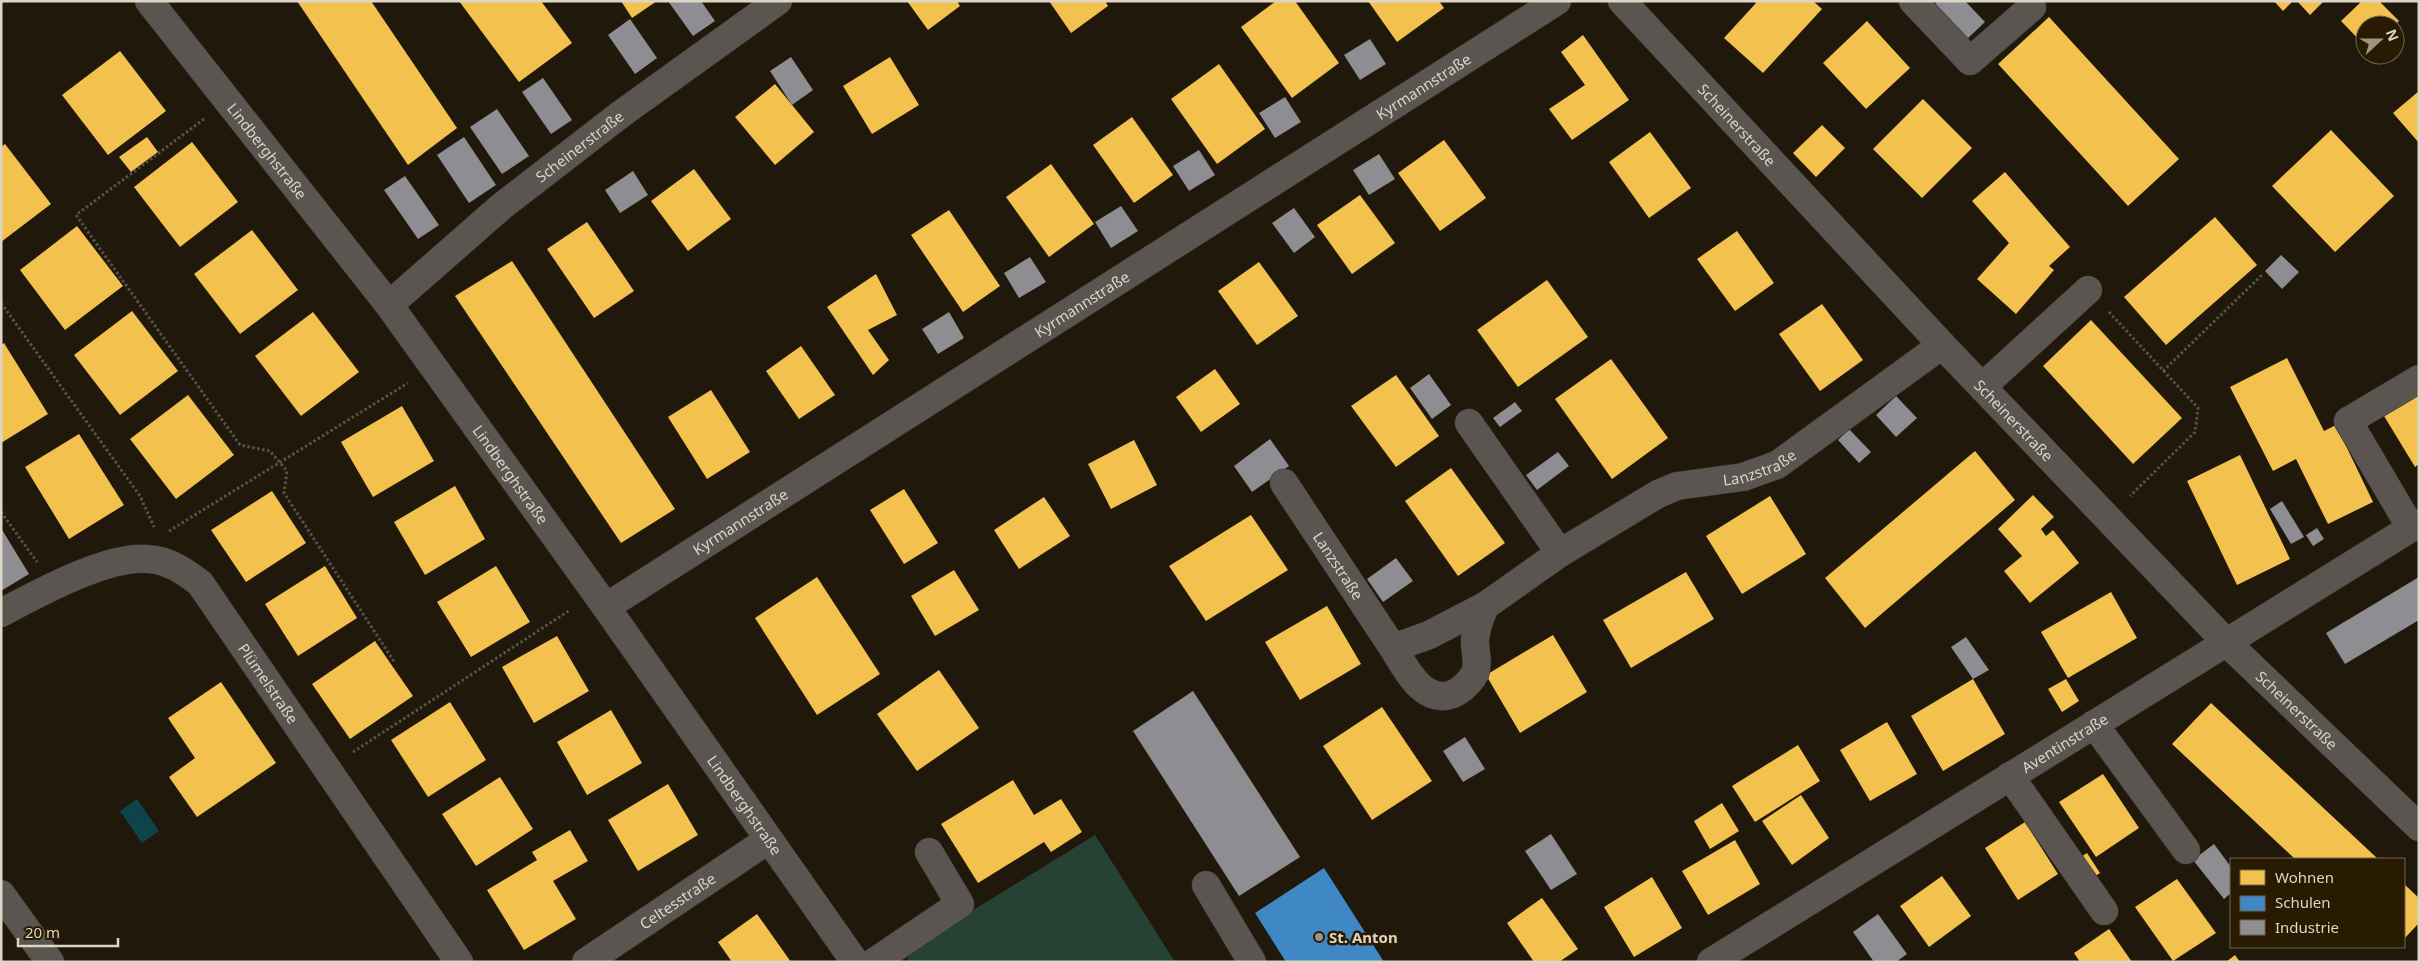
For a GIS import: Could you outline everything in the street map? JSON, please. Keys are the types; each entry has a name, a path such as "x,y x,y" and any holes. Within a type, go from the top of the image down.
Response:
{"street":[{"name":"Lindberghstraße","path":"149,1 389,305 434,366 855,962"},
{"name":"Scheinerstraße","path":"389,305 502,206 620,114 778,1"},
{"name":"Kyrmannstraße","path":"601,600 1556,1"},
{"name":"Scheinerstraße","path":"1622,1 1942,345 2226,642 2419,827"},
{"path":"1913,1 1970,61 2032,7"},
{"path":"1982,387 2088,290"},
{"name":"Lanzstraße","path":"1393,648 1446,627 1485,606 1560,553 1658,494 1677,486 1743,477 1777,465 1942,345"},
{"path":"2415,526 2348,421 2419,379"},
{"path":"1469,423 1560,553"},
{"name":"Lanzstraße","path":"1284,483 1418,686 1444,697 1457,692 1468,683 1475,672 1476,631 1485,606"},
{"name":"Aventinstraße","path":"1711,962 2415,526"},
{"name":"Plümelstraße","path":"1,613 54,586 154,548 200,582 459,962"},
{"path":"2094,724 2186,850"},
{"path":"2010,776 2104,911"},
{"name":"Celtesstraße","path":"586,962 768,840"},
{"path":"874,962 960,904 929,852"},
{"path":"1206,886 1252,962"},
{"path":"1,894 50,962"}],"path":[{"path":"228,100 76,215 240,445 270,451 287,471 284,493 395,663"},
{"path":"2163,370 2263,274"},
{"path":"2088,290 2198,408 2195,432 2108,518"},
{"path":"1,303 140,496 154,548 183,524 434,366"},
{"path":"1,512 54,586"},
{"path":"328,769 601,600"}],"green space":[{"path":"1095,835 1175,962 907,962 910,949"}],"water":[{"path":"137,799 159,831 142,843 120,811"}],"building: Wohnen":[{"path":"297,1 371,1 457,128 408,165"},
{"path":"459,1 541,1 572,43 519,82"},
{"path":"621,1 657,1 632,18"},
{"path":"907,1 957,1 960,6 928,30"},
{"path":"1049,1 1105,1 1108,6 1071,33"},
{"path":"1276,1 1295,1 1339,63 1292,98 1241,27"},
{"path":"1368,1 1439,1 1444,8 1397,42"},
{"path":"1754,1 1813,1 1822,9 1763,73 1724,38 1756,3"},
{"path":"2274,1 2293,1 2283,11"},
{"path":"2297,1 2324,1 2310,15"},
{"path":"2362,1 2379,1 2393,15 2355,15 2355,36 2341,21"},
{"path":"2049,17 2179,159 2128,206 1998,64"},
{"path":"1867,21 1910,68 1866,109 1823,63"},
{"path":"1583,35 1629,100 1572,140 1549,109 1585,85 1561,52"},
{"path":"120,51 166,111 108,155 62,95"},
{"path":"890,57 919,105 872,134 843,86"},
{"path":"1219,64 1265,129 1217,164 1171,99"},
{"path":"775,84 814,132 775,165 735,117"},
{"path":"2419,91 2419,143 2393,113"},
{"path":"1923,99 1972,148 1922,198 1873,149"},
{"path":"1132,117 1173,175 1134,203 1093,145"},
{"path":"1822,125 1845,148 1816,177 1793,153"},
{"path":"2331,130 2394,196 2335,252 2272,186"},
{"path":"1650,132 1691,188 1649,218 1609,162"},
{"path":"147,137 158,152 131,172 119,157"},
{"path":"1444,140 1486,198 1440,231 1398,173"},
{"path":"192,142 238,202 180,247 134,187"},
{"path":"5,144 51,204 1,242 1,147"},
{"path":"1051,164 1094,224 1049,257 1006,197"},
{"path":"694,169 731,219 688,251 651,201"},
{"path":"2005,172 2070,247 2049,266 2054,270 2016,314 1977,279 2009,243 1972,201"},
{"path":"1360,195 1395,243 1352,274 1317,225"},
{"path":"949,210 1000,286 963,312 911,235"},
{"path":"2215,217 2257,265 2166,345 2124,297"},
{"path":"587,222 634,291 594,318 547,249"},
{"path":"77,226 123,286 65,330 20,270"},
{"path":"252,230 298,290 240,334 194,274"},
{"path":"1737,231 1774,283 1735,311 1697,259"},
{"path":"512,261 675,509 621,543 455,296"},
{"path":"1259,262 1298,316 1257,345 1218,291"},
{"path":"876,274 897,315 868,330 889,360 873,375 827,307"},
{"path":"1547,280 1588,337 1518,387 1477,330"},
{"path":"1822,304 1863,360 1820,391 1779,334"},
{"path":"132,311 178,371 120,415 74,355"},
{"path":"313,312 359,372 301,416 255,356"},
{"path":"2091,320 2182,418 2133,464 2043,366"},
{"path":"4,343 48,414 1,443 1,345"},
{"path":"801,346 835,395 799,419 766,371"},
{"path":"2287,358 2324,431 2336,425 2373,502 2328,524 2296,459 2273,471 2230,387"},
{"path":"1611,359 1668,438 1612,479 1555,399"},
{"path":"1215,369 1240,404 1201,432 1176,397"},
{"path":"1396,375 1439,436 1396,467 1351,406"},
{"path":"2419,389 2419,464 2415,467 2381,411"},
{"path":"711,390 750,452 707,479 668,417"},
{"path":"188,395 234,455 176,499 130,439"},
{"path":"402,406 434,461 373,497 341,442"},
{"path":"79,434 124,505 69,539 25,467"},
{"path":"1134,440 1157,485 1111,509 1088,464"},
{"path":"1975,451 2015,500 1865,628 1825,578"},
{"path":"2240,455 2290,559 2237,585 2187,481"},
{"path":"1451,468 1505,543 1458,576 1405,501"},
{"path":"455,486 485,539 425,575 394,522"},
{"path":"904,489 938,543 904,564 870,510"},
{"path":"272,491 306,543 246,582 211,530"},
{"path":"2033,495 2054,517 2041,529 2046,536 2053,530 2079,563 2030,603 2004,571 2022,556 1998,529"},
{"path":"1770,496 1806,554 1742,594 1706,536"},
{"path":"1044,497 1070,536 1019,569 994,530"},
{"path":"1251,515 1288,570 1206,621 1169,566"},
{"path":"325,566 357,618 298,656 265,604"},
{"path":"496,566 530,622 471,657 437,602"},
{"path":"954,570 979,610 935,636 911,596"},
{"path":"1686,572 1714,619 1631,668 1603,620"},
{"path":"817,577 880,674 817,715 755,618"},
{"path":"2111,592 2137,638 2068,678 2041,632"},
{"path":"1327,606 1361,664 1300,700 1265,642"},
{"path":"1553,635 1587,692 1520,733 1486,675"},
{"path":"557,636 589,691 534,723 502,667"},
{"path":"375,641 413,696 350,739 312,684"},
{"path":"939,670 979,728 917,771 877,714"},
{"path":"1973,679 2005,734 1943,771 1911,716"},
{"path":"2066,679 2079,701 2062,712 2048,689"},
{"path":"221,682 276,763 197,817 169,777 195,758 168,718"},
{"path":"450,702 486,760 428,797 391,740"},
{"path":"2211,703 2377,858 2294,858 2172,744"},
{"path":"1382,707 1432,781 1372,820 1323,746"},
{"path":"611,710 642,763 587,795 557,742"},
{"path":"1887,722 1917,774 1870,801 1840,750"},
{"path":"1798,745 1820,781 1755,822 1732,786"},
{"path":"2103,774 2139,828 2096,857 2059,802"},
{"path":"500,777 533,829 476,866 442,814"},
{"path":"1013,780 1034,815 1061,799 1082,832 1051,852 1044,842 978,883 941,824"},
{"path":"668,784 698,835 638,871 608,820"},
{"path":"1801,795 1829,838 1792,865 1762,821"},
{"path":"1722,803 1739,831 1710,849 1694,821"},
{"path":"2025,822 2058,874 2018,900 1985,848"},
{"path":"570,830 588,861 553,881 576,919 524,950 487,890 537,860 532,852"},
{"path":"1735,840 1760,884 1708,915 1682,871"},
{"path":"2087,853 2100,873 2088,881 2075,861"},
{"path":"1942,876 1971,916 1929,947 1900,906"},
{"path":"1652,877 1682,928 1634,957 1604,907"},
{"path":"2177,879 2216,933 2173,961 2135,907"},
{"path":"2405,885 2419,898 2419,923 2405,938"},
{"path":"1542,898 1578,949 1559,962 1534,962 1507,923"},
{"path":"757,914 791,962 732,962 718,942"},
{"path":"2109,929 2132,962 2080,962 2074,953"},
{"path":"2235,955 2240,962 2226,962"}],"building: Schulen":[{"name":"St. Anton","path":"1324,868 1384,962 1286,962 1255,913"}],"building: Industrie":[{"path":"668,1 701,1 715,21 693,36"},
{"path":"1938,1 1965,1 1985,22 1964,42 1931,8"},
{"path":"630,19 657,58 635,74 608,35"},
{"path":"1370,39 1386,64 1360,80 1344,55"},
{"path":"791,57 813,90 792,105 770,71"},
{"path":"543,78 572,120 551,134 522,92"},
{"path":"1285,97 1301,122 1275,138 1259,113"},
{"path":"497,109 529,156 502,174 470,127"},
{"path":"464,137 496,185 469,203 437,155"},
{"path":"1199,150 1215,175 1189,191 1173,166"},
{"path":"1379,154 1395,179 1369,195 1353,170"},
{"path":"633,171 648,195 620,213 605,190"},
{"path":"405,176 439,225 418,239 384,190"},
{"path":"1121,206 1138,231 1111,248 1095,222"},
{"path":"1294,208 1315,237 1294,253 1272,223"},
{"path":"2281,255 2299,272 2282,289 2265,271"},
{"path":"1030,257 1046,282 1019,298 1004,273"},
{"path":"949,312 964,338 938,354 922,329"},
{"path":"1429,374 1451,405 1432,419 1410,388"},
{"path":"1896,396 1917,418 1896,437 1876,415"},
{"path":"1515,402 1522,411 1500,427 1493,418"},
{"path":"1849,429 1871,452 1859,463 1838,440"},
{"path":"1270,439 1289,466 1252,492 1234,466"},
{"path":"1558,452 1569,466 1537,490 1526,475"},
{"path":"2282,501 2304,537 2291,544 2270,509"},
{"path":"1,528 29,574 1,591"},
{"path":"2317,528 2324,539 2313,546 2306,535"},
{"path":"1396,558 1413,581 1383,602 1367,579"},
{"path":"2419,577 2419,620 2345,664 2326,633"},
{"path":"1966,637 1989,670 1973,679 1951,647"},
{"path":"1193,691 1300,857 1239,896 1133,731"},
{"path":"1465,737 1485,769 1463,782 1443,751"},
{"path":"1551,834 1577,874 1551,890 1525,851"},
{"path":"2214,844 2230,866 2230,894 2224,899 2193,860"},
{"path":"1878,914 1907,954 1896,962 1874,962 1853,932"}],"place":[{"name":"St. Anton","path":"1319,937"}]}
